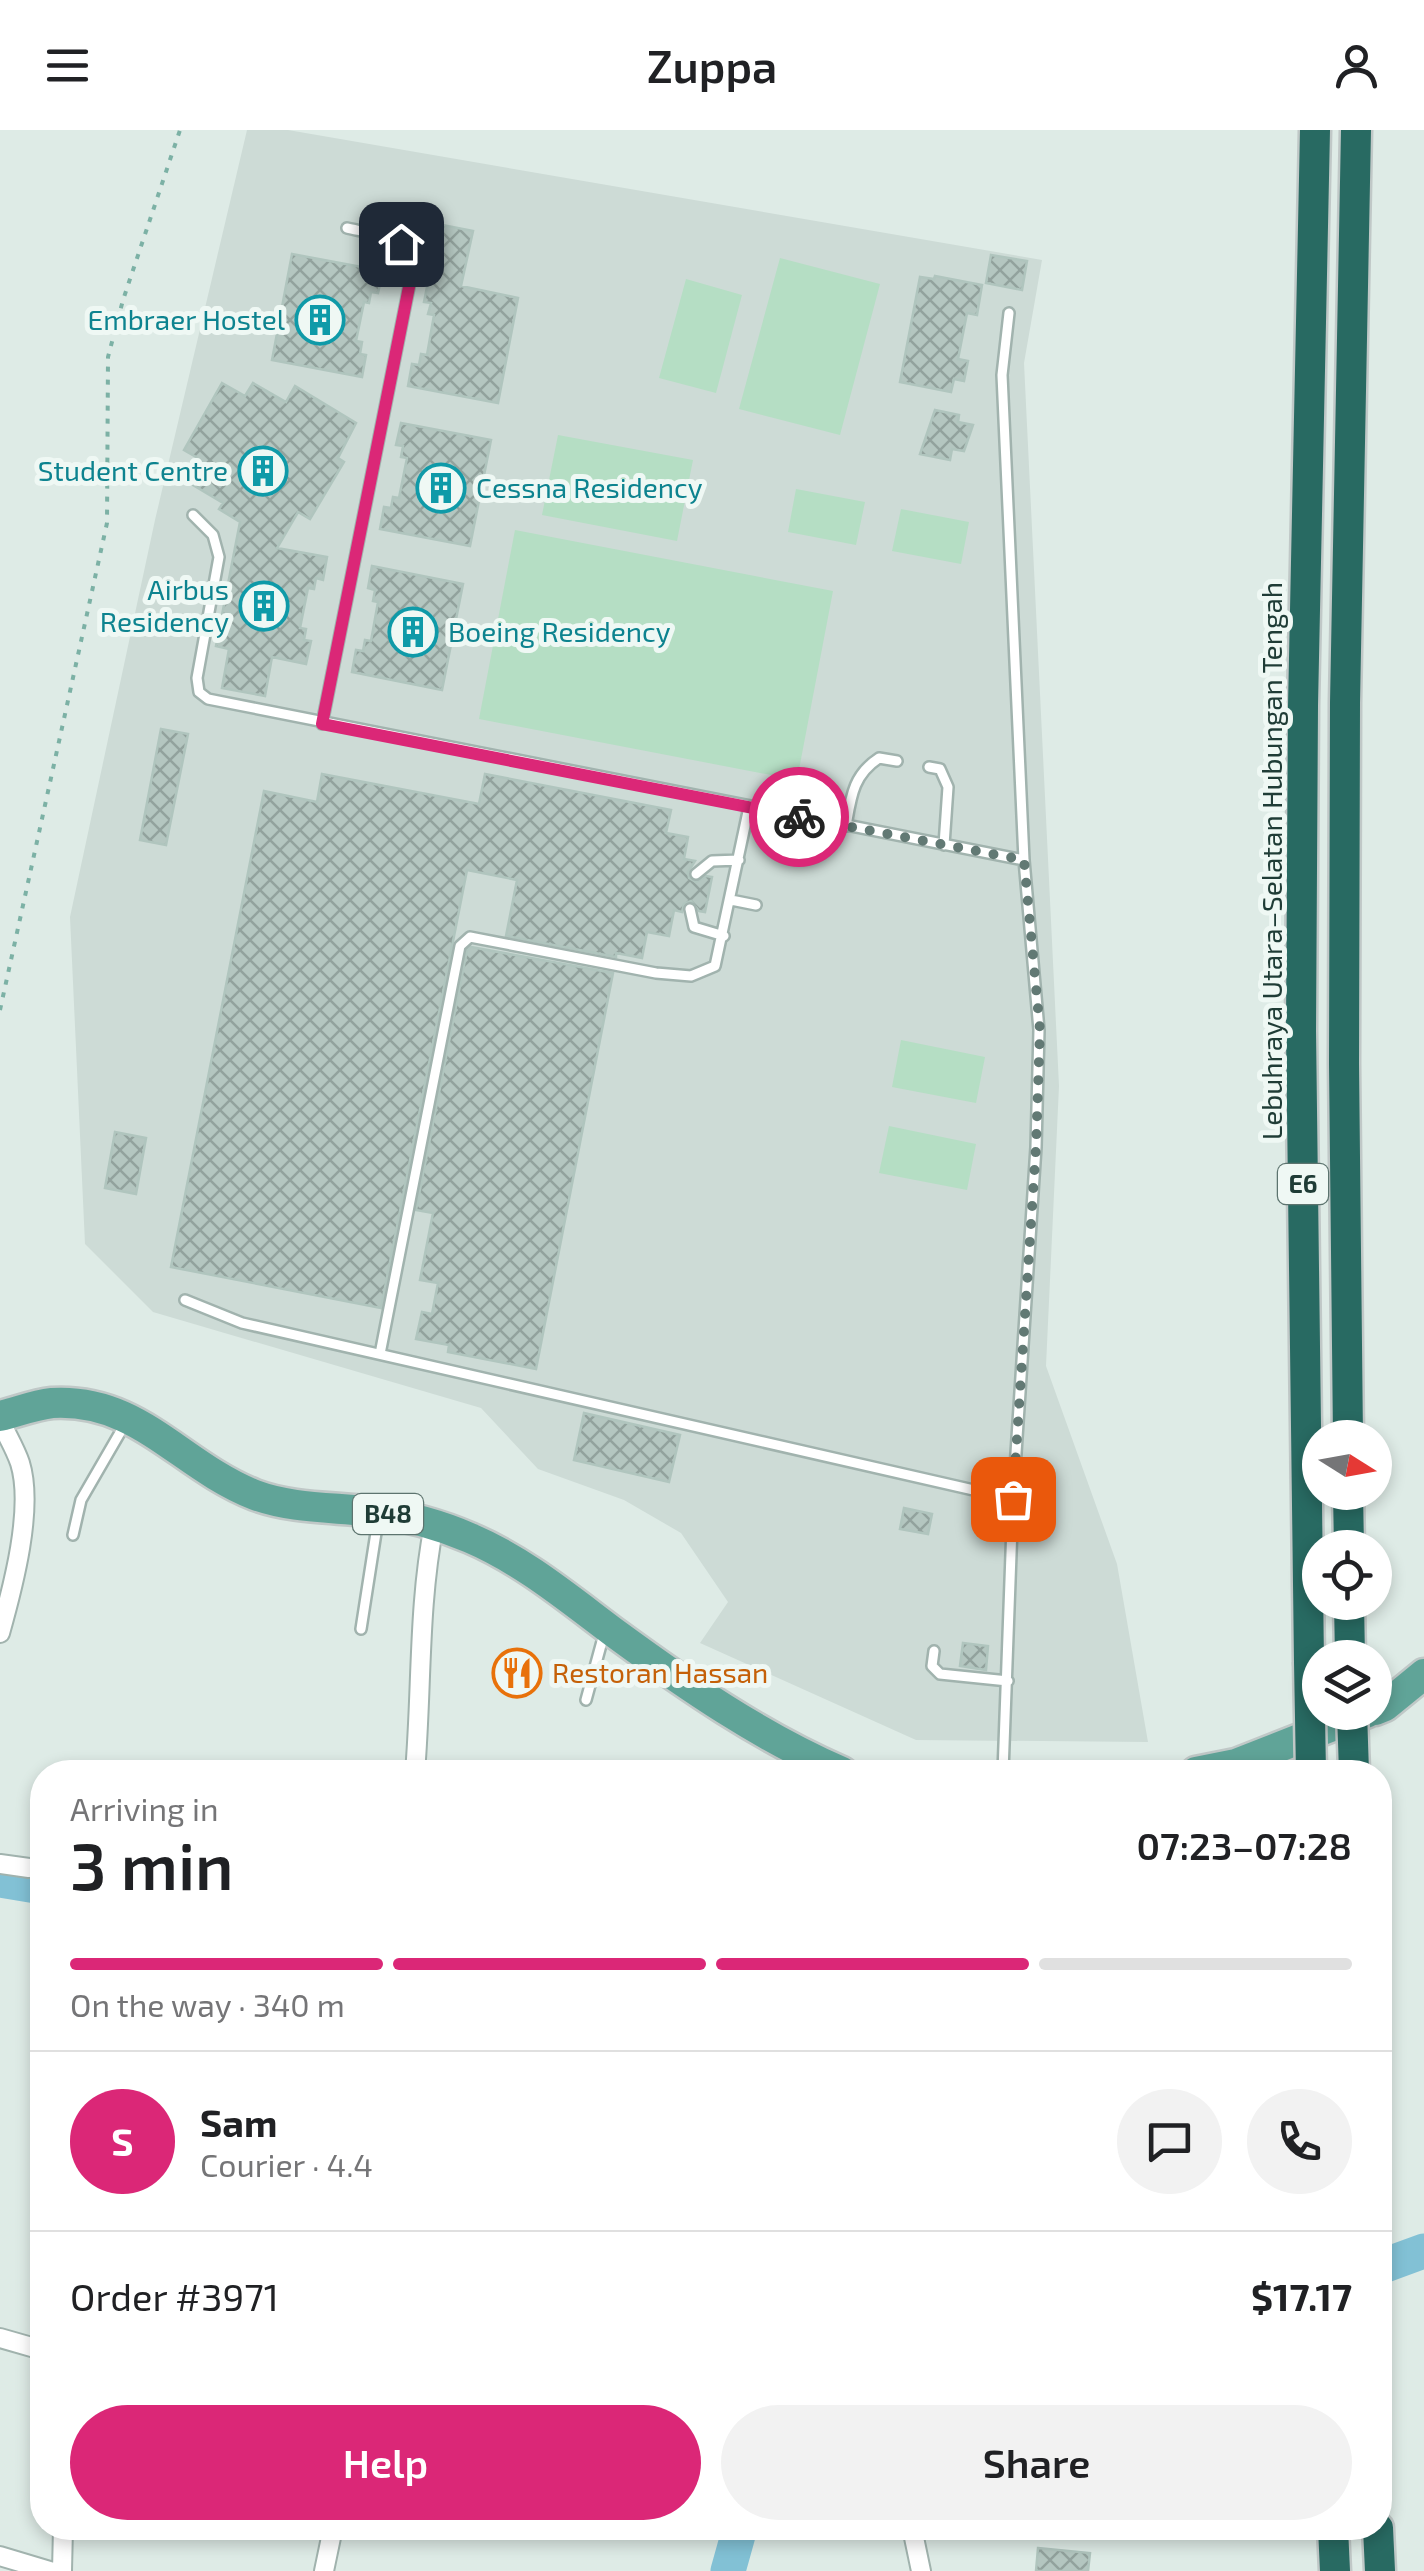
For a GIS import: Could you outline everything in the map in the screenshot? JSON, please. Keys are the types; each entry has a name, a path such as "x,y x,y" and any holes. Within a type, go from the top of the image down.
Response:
{"highway":[{"name":"Lebuhraya Utara–Selatan Hubungan Tengah","path":"1311,1760 1301,1031 1315,130"},
{"name":"E6","path":"1348,1420 1344,722 1356,130"},
{"path":"1353,1730 1354,1760"},
{"path":"1334,2540 1335,2571"},
{"path":"1379,2540 1380,2571"}],"main road":[{"name":"B48","path":"0,1418 47,1404 81,1403 128,1417 202,1470 256,1495 290,1504 379,1512 434,1524 472,1538 559,1589 674,1676 789,1748 816,1760"},
{"path":"1392,1700 1424,1674"},
{"path":"1246,1760 1323,1730"}],"street":[{"path":"0,1418 20,1463 24,1496 10,1599 0,1633"},
{"path":"416,1760 422,1688 423,1582 434,1524"},
{"path":"0,1864 30,1868"},
{"path":"0,2338 30,2347"},
{"path":"62,2571 63,2540"},
{"path":"324,2571 330,2540"},
{"path":"915,2540 921,2571"},
{"path":"0,2556 50,2571"}],"lane":[{"path":"322,724 412,272 410,258 401,244 347,228"},
{"path":"1004,1760 1013,1499 1040,1030 1024,860 1002,375 1009,313"},
{"path":"193,515 213,535 219,558 197,678 199,692 219,703 1024,860"},
{"path":"846,826 853,786 864,768 879,758 897,761"},
{"path":"929,767 940,769 948,787 944,845"},
{"path":"380,1354 464,939 470,937 656,973 691,976 715,966 749,807"},
{"path":"696,874 712,861 739,860"},
{"path":"731,900 756,905"},
{"path":"690,914 694,927 724,936"},
{"path":"185,1300 242,1323 1013,1499"},
{"path":"72,1535 82,1500 128,1417"},
{"path":"361,1629 379,1512"},
{"path":"586,1700 606,1627"},
{"path":"934,1650 932,1666 940,1674 1008,1682"}],"path":[{"path":"0,1010 107,522 108,356 180,130"}],"shaded area":[{"path":"247,130 288,130 1042,260 1024,363 1059,1086 1046,1366 1117,1564 1148,1742 916,1740 700,1643 728,1602 681,1533 624,1500 538,1469 481,1408 153,1312 85,1244 70,917 155,520"}],"green space":[{"path":"780,258 880,284 840,435 739,409"},
{"path":"686,279 742,295 716,393 659,378"},
{"path":"558,435 693,460 677,541 542,515"},
{"path":"796,489 865,502 856,545 788,532"},
{"path":"901,509 969,522 961,564 892,551"},
{"path":"515,530 833,591 797,780 479,719"},
{"path":"901,1040 985,1057 976,1103 892,1087"},
{"path":"889,1126 976,1144 967,1190 879,1173"}],"building":[{"path":"417,220 473,231 461,286 518,298 498,403 408,386 412,364 419,365 421,354 427,355 434,315 428,314 431,303 424,302 434,252 411,247"},
{"name":"Embraer Hostel","path":"292,254 383,271 378,293 371,292 369,303 364,302 356,341 362,342 360,354 366,355 362,377 272,360"},
{"path":"991,255 1027,261 1022,290 986,283"},
{"path":"920,277 982,285 977,315 967,313 958,359 968,361 964,381 954,379 951,392 900,382"},
{"path":"222,383 245,396 253,383 286,402 295,386 356,423 338,458 344,462 310,519 298,512 277,548 327,557 323,580 316,578 314,589 308,588 300,628 306,629 304,640 311,641 306,664 272,657 265,696 222,688 229,649 216,646 240,522 219,509 223,503 183,479 196,457 184,450"},
{"path":"935,410 959,415 958,422 973,425 964,451 952,449 950,460 920,454"},
{"name":"Cessna Residency","path":"401,423 491,440 470,546 380,529 384,507 391,508 393,497 399,498 407,458 401,457 403,446 396,445"},
{"name":"Boeing Residency","path":"372,566 463,584 442,690 352,672 356,650 363,651 365,640 371,641 378,602 373,601 375,590 368,588"},
{"path":"161,729 188,734 166,845 140,840"},
{"path":"322,774 479,804 485,774 671,810 666,833 688,837 684,859 695,861 689,878 696,882 712,877 705,912 691,901 684,904 682,912 674,910 669,936 647,932 642,958 616,953 616,957 506,936 517,880 467,870 381,1308 171,1267 264,791 317,802"},
{"path":"471,947 613,973 536,1369 448,1352 449,1345 416,1339 422,1312 432,1314 438,1283 420,1280 433,1213 416,1210 467,950"},
{"path":"115,1132 146,1138 136,1194 105,1188"},
{"path":"584,1413 680,1435 669,1482 574,1460"},
{"path":"904,1508 932,1514 928,1534 900,1529"},
{"path":"963,1643 988,1646 986,1670 960,1666"},
{"path":"1038,2548 1090,2553 1088,2571 1036,2571"}],"waterway":[{"path":"0,1880 30,1885"},
{"path":"1392,2263 1424,2251"},
{"path":"728,2571 737,2540"}],"way so far":[{"path":"799,817 1024,860 1040,1030 1013,1499"}],"place":[{"name":"Embraer Hostel","path":"320,320"},
{"name":"Student Centre","path":"263,471"},
{"name":"Cessna Residency","path":"441,488"},
{"name":"Airbus Residency","path":"264,606"},
{"name":"Boeing Residency","path":"413,632"},
{"name":"Restoran Hassan","path":"517,1673"}],"route":[{"path":"401,244 410,258 412,272 322,724 799,817"}]}
